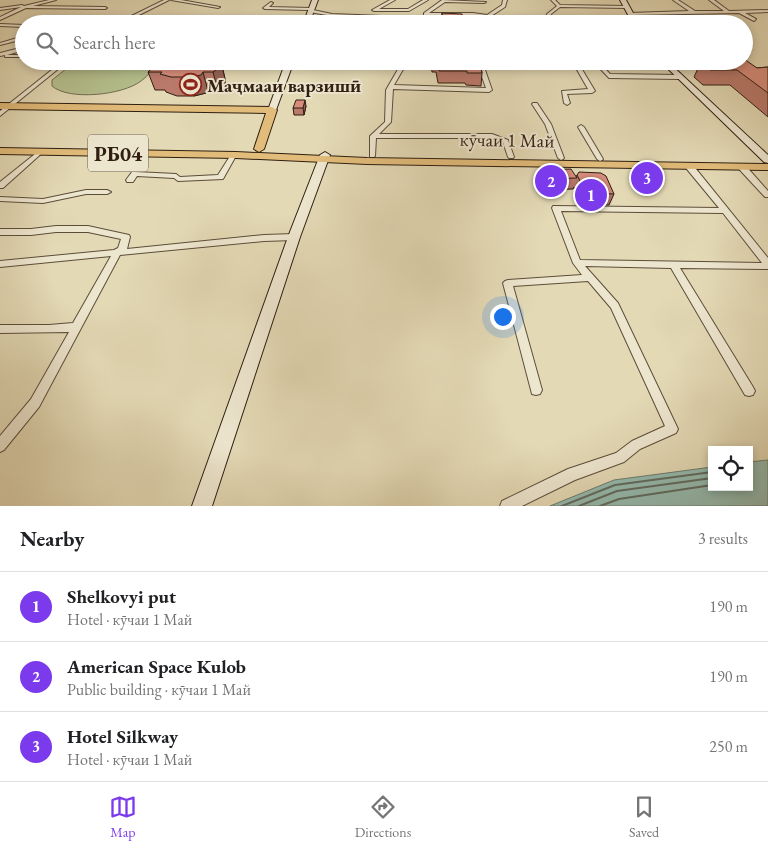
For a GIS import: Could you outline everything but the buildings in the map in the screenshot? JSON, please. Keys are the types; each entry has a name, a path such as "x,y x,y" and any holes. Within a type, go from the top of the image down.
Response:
{"main road":[{"path":"4,107 272,110 258,149"},
{"name":"кӯчаи 1 Май","path":"258,149 325,157 768,160"},
{"name":"кӯчаи 1 Май","path":"258,149 269,156"},
{"name":"РБ04","path":"235,154 258,149"},
{"name":"кӯчаи 1 Май","path":"0,151 235,154 768,167"}],"street":[{"path":"0,9 54,0"},
{"path":"136,15 167,0"},
{"path":"173,0 218,7"},
{"path":"309,15 315,0"},
{"path":"365,15 393,0"},
{"path":"374,10 409,10 426,0"},
{"path":"488,15 504,6 505,0"},
{"path":"553,0 559,6"},
{"path":"623,0 630,14 768,11"},
{"path":"675,0 694,12"},
{"path":"711,0 727,11"},
{"path":"425,14 445,1 484,2"},
{"path":"271,3 265,8 311,10 332,15"},
{"path":"0,20 27,6 105,8"},
{"path":"549,15 559,6 627,7"},
{"path":"739,11 746,15"},
{"path":"425,14 480,15"},
{"path":"0,25 15,26"},
{"path":"0,32 11,26"},
{"path":"0,44 15,40"},
{"path":"0,56 15,51"},
{"path":"0,56 15,56"},
{"path":"0,114 4,107 54,70"},
{"path":"272,110 287,70"},
{"path":"372,156 373,136 388,122 391,87 400,70"},
{"path":"391,87 489,90 482,70"},
{"path":"567,103 564,92 592,91 579,70"},
{"path":"603,70 609,76 680,77"},
{"path":"672,70 768,160"},
{"path":"535,104 548,124 561,158"},
{"path":"581,127 600,159"},
{"path":"373,136 492,136 506,141 511,157"},
{"path":"0,186 40,152"},
{"path":"130,180 135,174 176,176 178,179 220,177 235,154"},
{"path":"202,506 294,237 325,157"},
{"path":"689,166 768,265"},
{"path":"742,167 768,195"},
{"path":"0,199 43,201 86,192 107,192"},
{"path":"507,506 573,474 620,458 636,445 672,429 615,306 578,263 556,208 725,211"},
{"path":"0,232 31,232 56,228 100,230 126,237 35,403 0,446"},
{"path":"0,264 120,251 294,237"},
{"path":"578,263 768,265"},
{"path":"674,264 749,390"},
{"path":"536,390 508,283 589,278"},
{"path":"0,329 49,330 76,327"}],"green space":[{"path":"65,70 152,70 133,86 109,93 71,94 60,91 52,86 52,80"}],"water":[{"path":"768,460 768,506 550,506 614,480 708,468 708,491 753,491 753,462"}],"place":[{"name":"Маҷмааи варзишӣ","path":"191,85"},
{"name":"Hotel Silkway","path":"647,178"},
{"name":"American Space Kulob","path":"551,181"},
{"name":"Shelkovyi put","path":"591,195"}]}
